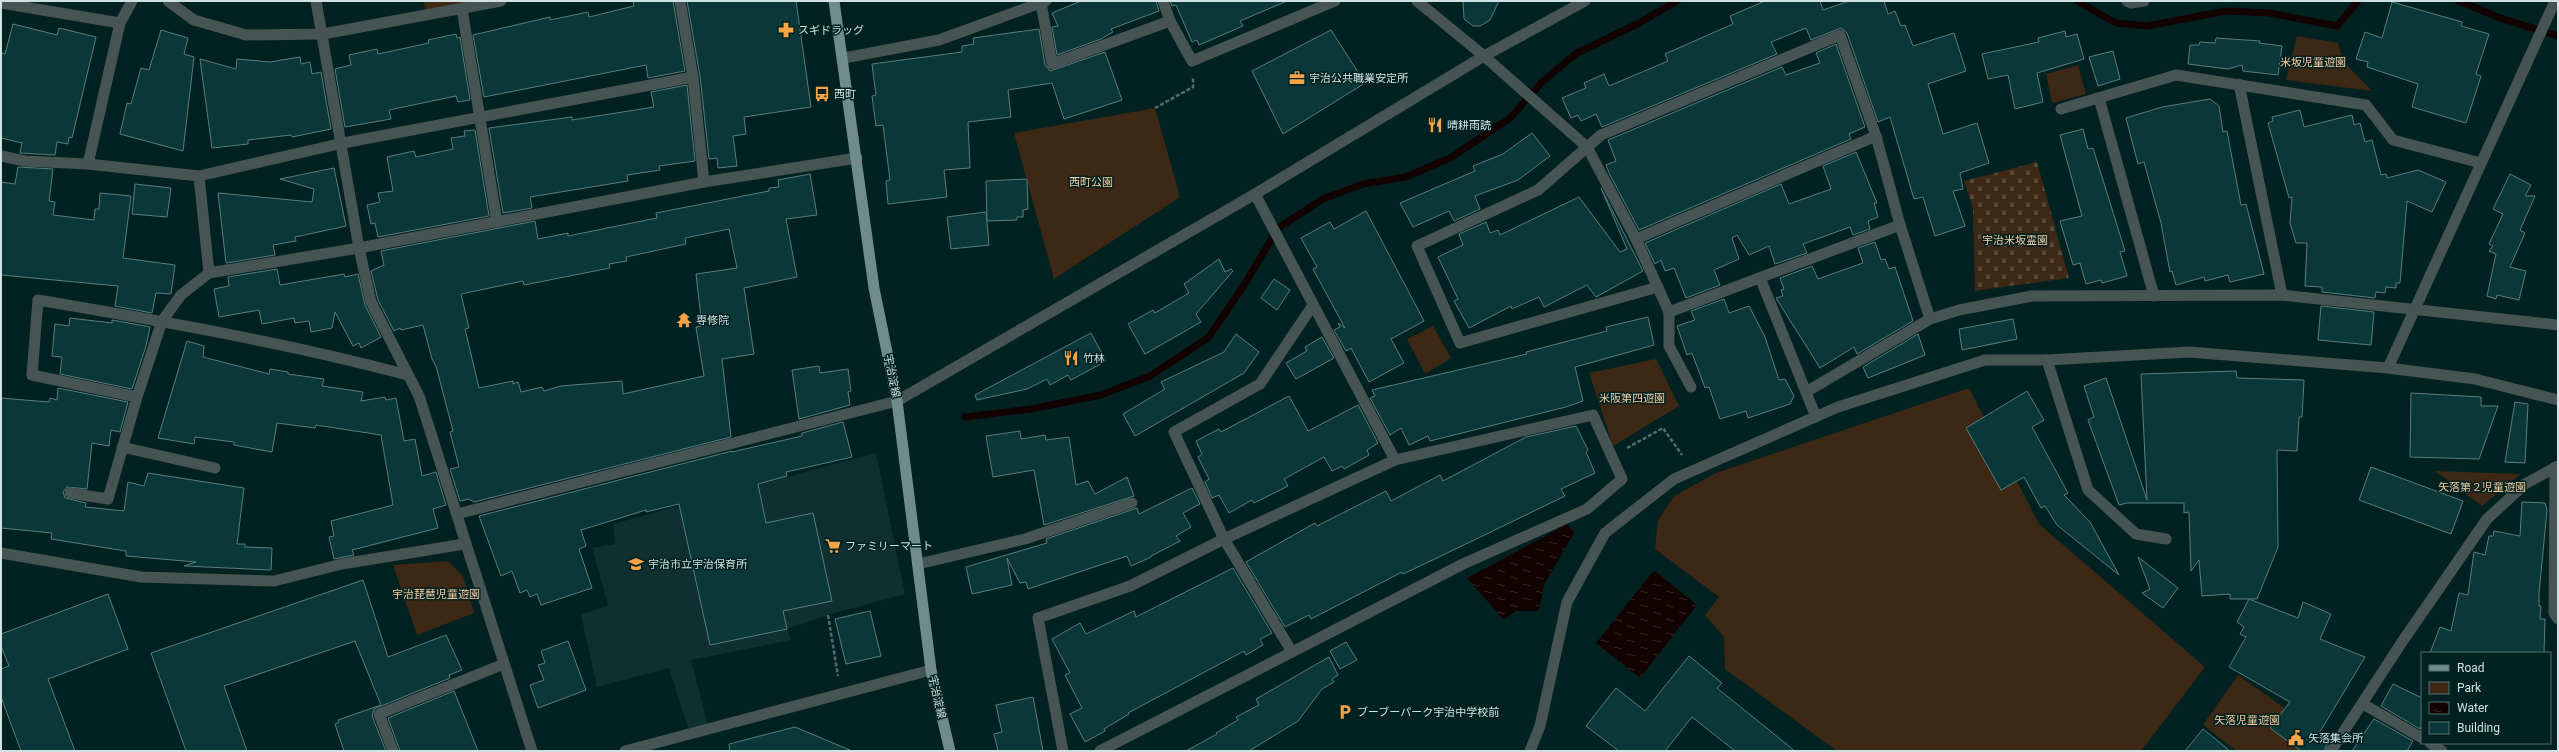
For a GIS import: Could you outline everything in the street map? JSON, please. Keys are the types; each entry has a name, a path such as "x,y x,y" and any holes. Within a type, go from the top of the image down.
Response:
{"main road":[{"name":"宇治淀線","path":"834,1 844,58 874,288 897,401 931,670 950,751"}],"street":[{"path":"88,164 120,23 132,1"},
{"path":"168,1 194,20 246,35 323,34 501,1"},
{"path":"316,1 342,143 359,248 371,302 419,396 464,544 532,751"},
{"path":"680,1 694,77 704,182"},
{"path":"1163,1 1170,21 1192,61 1335,1"},
{"path":"1417,1 1484,56 1587,147 1636,239 1669,312 1669,346 1691,387"},
{"path":"456,514 897,401 1255,194 1484,56 1585,1"},
{"path":"2127,1 2131,3 2144,1"},
{"path":"2388,368 2555,1"},
{"path":"844,58 939,40 1043,2 1052,64 1170,21"},
{"path":"1,3 120,23"},
{"path":"462,9 497,222"},
{"path":"1658,287 1460,344 1417,246 1538,190 1601,135 1840,35 1876,136 1900,225 1930,319"},
{"path":"2061,109 2176,75 2366,105 2393,140 2482,163"},
{"path":"1,156 25,161 88,164 199,176 342,143 694,77"},
{"path":"2239,84 2282,295"},
{"path":"2099,98 2154,296"},
{"path":"1636,239 1876,136"},
{"path":"70,493 108,499 136,397 162,321 181,295 209,273 359,248 704,182 857,158"},
{"path":"199,176 209,273"},
{"path":"1255,194 1395,460"},
{"path":"1669,312 1761,280 1900,225"},
{"path":"1761,280 1816,417"},
{"path":"1806,392 1930,319 1959,310 2032,296 2282,295 2558,325"},
{"path":"136,397 32,375 38,300 162,321 347,359 408,375"},
{"path":"1292,652 1224,539 1174,432 1260,384 1313,305"},
{"path":"1530,751 1540,726 1567,602 1605,534 1674,479 1838,407 1985,360 2047,360 2189,352 2388,368 2475,379 2558,400"},
{"path":"2047,360 2088,490 2136,534 2166,540"},
{"path":"1063,751 1038,618 1130,586 1224,539 1395,460 1593,415 1622,479 1587,509 1463,564 1105,750"},
{"path":"122,447 215,468"},
{"path":"2331,751 2402,642 2487,519 2525,484 2557,467 2554,613 2558,619"},
{"path":"918,564 1025,539 1132,503"},
{"path":"1,553 141,576 274,581 342,564 464,544"},
{"path":"393,751 380,714 504,664"},
{"path":"625,751 931,670"},
{"path":"2363,704 2421,737"},
{"path":"2432,744 2442,751"}],"path":[{"path":"1155,108 1193,86 1192,61"},
{"path":"1612,456 1663,428 1684,459"},
{"path":"828,615 841,694"}],"shaded area":[{"path":"876,453 905,594 828,615 787,629 791,640 691,660 709,729 690,734 669,668 597,687 581,615 608,605 592,548 615,544 613,524"}],"green space":[{"path":"423,1 494,1 427,14"},
{"name":"米坂児童遊園","path":"2297,36 2338,43 2343,61 2372,91 2286,80"},
{"path":"2078,65 2086,94 2052,103 2046,74"},
{"name":"西町公園","path":"1155,108 1180,197 1054,279 1014,133"},
{"name":"宇治米坂霊園","path":"2037,162 2069,278 1975,291 1973,208 1964,181"},
{"path":"1433,326 1451,358 1425,374 1407,339"},
{"name":"米阪第四遊園","path":"1656,359 1679,406 1613,446 1589,373"},
{"path":"1969,388 2039,524 2205,667 2141,751 1837,751 1725,669 1724,637 1705,615 1719,597 1655,549 1658,520 1674,496 1716,473"},
{"name":"矢落第２児童遊園","path":"2435,471 2521,474 2482,506"},
{"name":"宇治琵琶児童遊園","path":"448,561 463,576 474,613 417,635 393,565"},
{"name":"矢落児童遊園","path":"2238,675 2330,741 2324,751 2237,751 2203,725"}],"water":[{"path":"1567,524 1574,533 1544,585 1539,611 1516,611 1504,620 1467,578"},
{"path":"1654,570 1697,605 1640,678 1596,643"}],"building":[{"path":"633,1 673,1 685,71 648,78 646,65 484,97 473,35 550,17 550,20 588,12 589,17 634,6"},
{"path":"687,1 796,1 811,107 744,117 746,134 733,136 737,166 718,168 717,158 709,159 700,76"},
{"path":"1081,1 1156,1 1159,11 1111,29 1113,32 1101,39 1057,55 1052,27 1058,26 1052,13"},
{"path":"1170,1 1287,1 1240,21 1243,26 1199,45 1197,40 1192,42 1176,5 1172,6"},
{"path":"1463,1 1499,1 1490,20 1480,26 1473,26 1464,19"},
{"path":"1765,1 1820,1 1823,10 1849,1 1884,1 1888,14 1895,11 1901,26 1905,25 1913,46 1954,33 1966,71 1928,84 1943,134 1977,123 1989,163 1960,173 1963,189 1953,191 1965,226 1935,236 1923,197 1914,199 1890,117 1878,122 1847,33 1841,28 1811,40 1806,28 1771,42 1777,54 1602,127 1596,114 1581,121 1578,115 1571,118 1562,98 1586,88 1584,83 1604,74 1609,86 1668,61 1665,54 1733,24 1730,16"},
{"path":"2392,2 2462,22 2461,26 2489,34 2476,74 2481,76 2466,123 2412,107 2418,84 2367,67 2368,62 2356,59 2365,32 2382,38"},
{"path":"13,24 57,35 59,28 96,37 72,138 69,137 68,144 57,142 55,155 20,153 22,143 1,138 1,53 5,54"},
{"path":"1039,29 1045,65 1050,71 1105,52 1122,100 1064,119 1052,83 1008,90 1011,117 968,122 970,168 944,170 947,197 888,204 886,181 890,180 883,125 876,126 872,96 876,95 872,64 962,52 962,46 974,44 973,38"},
{"path":"161,30 188,38 184,54 194,57 183,151 120,134 127,103 131,104 141,68 149,70"},
{"path":"1331,30 1365,83 1283,134 1252,71"},
{"path":"2065,31 2066,37 2077,34 2084,59 2037,73 2043,102 2015,109 2008,75 1988,79 1982,54 2039,42 2038,38"},
{"path":"456,34 457,38 460,37 470,100 458,102 456,96 389,110 391,119 345,127 335,69 351,65 349,55 377,49 378,54 429,43 428,40"},
{"path":"2216,38 2260,41 2259,43 2282,46 2278,75 2243,71 2242,65 2228,69 2188,64 2190,45 2199,45 2200,42 2215,43"},
{"path":"1836,44 1865,127 1849,134 1851,139 1639,230 1606,165 1616,161 1608,140 1782,67 1786,75 1820,63 1816,53"},
{"path":"2113,51 2120,79 2098,86 2089,57"},
{"path":"300,57 301,64 310,62 312,74 321,72 331,129 292,137 291,135 248,140 248,144 212,148 200,59 236,69 237,59 270,62"},
{"path":"687,85 695,161 659,166 660,170 627,175 628,181 530,197 532,208 503,213 489,128 572,117 572,120 654,107 651,92"},
{"path":"2210,99 2219,106 2223,132 2227,131 2241,205 2246,204 2264,274 2230,282 2228,275 2205,281 2204,277 2176,285 2172,271 2170,272 2161,223 2144,162 2138,164 2126,118 2162,107"},
{"path":"2300,110 2304,127 2352,115 2354,125 2360,123 2365,142 2372,140 2381,175 2386,174 2387,178 2418,170 2446,182 2432,212 2407,201 2400,283 2396,283 2396,288 2386,287 2385,293 2376,292 2375,298 2322,292 2322,287 2305,286 2307,243 2296,243 2290,223 2292,197 2289,198 2268,123 2273,121 2272,117"},
{"path":"2083,129 2088,149 2093,148 2125,251 2120,252 2127,276 2102,283 2101,280 2086,284 2080,263 2073,265 2060,221 2082,216 2060,135"},
{"path":"475,130 489,216 378,237 375,223 371,224 367,205 380,202 378,193 393,191 387,157 414,151 416,157 453,149 451,138 465,136 464,131"},
{"path":"1532,133 1550,156 1518,180 1475,196 1480,209 1454,221 1449,211 1413,227 1400,203 1475,171 1473,166 1503,154"},
{"path":"1856,152 1877,203 1874,203 1878,217 1868,221 1870,229 1853,235 1850,227 1803,244 1807,253 1775,264 1769,246 1749,255 1737,235 1732,238 1739,259 1714,270 1720,285 1686,298 1674,268 1665,271 1661,260 1655,264 1645,243 1781,184 1789,204 1831,189 1823,166"},
{"path":"18,167 53,169 49,201 55,202 53,215 94,220 95,209 99,209 100,193 131,196 123,258 175,265 171,294 156,293 152,313 115,306 118,286 1,275 1,182 15,184"},
{"path":"334,168 346,226 295,237 296,241 273,245 275,255 226,263 218,193 312,202 314,189 280,179"},
{"path":"810,174 817,215 786,219 797,277 744,288 754,354 722,359 731,437 474,502 469,499 460,501 450,469 459,467 450,432 453,431 436,366 432,359 423,325 401,330 400,328 394,331 378,300 371,271 384,265 381,251 535,221 538,239 568,233 568,236 657,218 656,213 769,191 769,188 779,187 778,180","holes":["729,229 737,268 696,274 702,326 696,327 704,376 623,394 622,381 561,386 544,391 542,387 521,392 518,382 513,384 513,381 479,388 465,329 469,328 461,294 523,281 524,285 610,268 609,264 627,261 626,257 686,244 685,238"]},
{"path":"2510,174 2531,185 2525,196 2535,196 2520,230 2525,233 2510,267 2526,271 2519,300 2497,295 2496,299 2487,296 2496,254 2489,251 2493,246 2489,244 2503,214 2493,209"},
{"path":"1027,179 1028,209 1023,210 1023,217 1017,217 1017,220 987,221 986,181"},
{"path":"135,184 171,188 167,217 132,214"},
{"path":"1601,188 1643,271 1596,297 1587,285 1544,307 1539,297 1512,309 1511,306 1469,328 1454,301 1458,299 1438,257 1463,245 1459,234 1486,222 1490,233 1498,230 1500,235 1579,197 1620,252 1627,249"},
{"path":"1366,211 1424,321 1391,339 1404,363 1369,382 1351,348 1346,351 1334,330 1340,327 1338,323 1345,328 1313,269 1317,267 1301,238 1330,222 1334,229"},
{"path":"986,212 989,245 951,249 947,217"},
{"path":"1875,242 1881,260 1885,259 1889,269 1895,267 1913,321 1857,354 1854,347 1820,368 1776,298 1783,296 1781,290 1784,289 1780,278 1812,266 1818,279 1863,263 1858,248"},
{"path":"1219,259 1225,272 1231,269 1233,271 1196,314 1201,322 1145,354 1128,324 1153,310 1155,313 1189,293 1184,284"},
{"path":"277,269 280,285 344,274 345,277 358,274 365,305 381,337 361,348 359,343 353,346 335,312 332,328 311,332 309,321 295,323 294,318 262,324 259,310 219,317 214,289 229,286 228,277"},
{"path":"1274,279 1290,290 1277,310 1261,298"},
{"path":"1724,299 1729,313 1749,306 1765,337 1779,380 1785,379 1794,396 1790,404 1748,418 1746,411 1720,419 1709,387 1705,388 1692,353 1687,355 1677,326 1695,320 1691,311"},
{"path":"2321,306 2374,312 2371,345 2318,340"},
{"path":"1648,317 1654,345 1575,367 1583,401 1566,407 1430,441 1428,436 1409,445 1401,428 1390,435 1370,398 1375,396 1372,390 1527,354 1526,352 1607,331 1606,327"},
{"path":"70,318 112,323 112,320 150,327 146,346 132,389 60,374 62,357 52,356 55,324 69,326"},
{"path":"2013,319 2017,339 1962,350 1959,329"},
{"path":"1091,333 1106,361 1071,380 1068,375 1050,385 1047,379 1027,389 977,400 975,395"},
{"path":"1236,334 1259,352 1244,373 1135,436 1123,414 1165,389 1161,382 1224,352"},
{"path":"1918,334 1925,355 1868,378 1863,367"},
{"path":"1322,337 1334,358 1296,379 1286,363 1307,351 1305,347"},
{"path":"187,341 204,346 203,357 269,374 270,369 288,372 288,374 324,379 322,386 363,392 361,401 385,397 386,400 396,398 404,441 415,439 422,476 436,472 446,505 433,509 438,528 352,550 354,555 334,559 329,537 334,536 331,521 393,505 381,435 316,425 315,428 277,423 272,452 234,445 234,442 195,437 194,444 158,438"},
{"path":"819,366 820,373 848,369 851,391 848,392 850,405 799,419 792,370"},
{"path":"2236,371 2237,378 2304,380 2302,417 2299,417 2297,451 2277,450 2278,547 2257,599 2230,599 2230,594 2202,596 2199,560 2191,571 2189,512 2184,513 2184,503 2127,503 2119,505 2088,420 2094,417 2084,386 2106,378 2147,500 2141,374"},
{"path":"58,388 128,402 120,432 111,430 109,446 92,443 87,489 67,487 63,492 65,498 86,503 85,507 124,511 128,482 144,486 148,473 244,488 237,544 245,544 245,547 272,548 271,570 184,566 196,562 126,556 126,551 51,539 52,533 1,528 1,398 49,402 50,398 57,400"},
{"path":"2027,391 2044,420 2032,427 2068,493 2064,495 2090,522 2119,575 2057,525 2045,506 2041,508 2024,477 2001,490 1966,428"},
{"path":"2411,393 2481,397 2481,406 2498,406 2479,459 2410,457"},
{"path":"1289,396 1308,431 1358,405 1378,443 1367,450 1369,455 1344,469 1342,466 1332,471 1324,457 1284,479 1288,486 1254,503 1252,500 1229,513 1219,495 1212,498 1205,482 1209,479 1198,457 1202,454 1196,441 1219,429 1221,432"},
{"path":"2515,402 2528,404 2525,463 2505,462"},
{"path":"843,422 852,457 786,472 787,476 758,484 766,523 813,513 832,601 783,611 787,629 710,645 679,504 646,512 646,510 581,530 586,546 579,549 592,588 541,605 537,594 530,597 527,590 520,593 512,571 501,576 479,516 732,451 802,436 802,433"},
{"path":"1576,426 1588,450 1586,452 1595,473 1561,489 1565,496 1403,574 1402,572 1311,619 1309,615 1285,627 1246,562 1315,523 1317,526 1386,491 1391,501 1440,475 1443,481 1526,437"},
{"path":"1020,431 1021,439 1045,435 1046,440 1069,437 1076,485 1088,481 1095,494 1127,477 1134,496 1044,525 1034,470 993,477 986,436"},
{"path":"2371,467 2463,501 2451,534 2359,500"},
{"path":"1192,488 1200,504 1183,513 1191,527 1176,536 1180,541 1151,557 1131,566 1127,556 1028,589 1026,582 1020,583 1007,558 1012,585 972,594 966,567 1047,543 1046,539 1137,508 1139,514"},
{"path":"2522,502 2545,503 2547,510 2539,593 2539,606 2541,606 2540,619 2545,619 2544,652 2430,652 2440,627 2451,631 2459,593 2468,595 2474,552 2485,555 2489,536 2493,536 2494,531 2520,536"},
{"path":"2138,557 2178,588 2163,608 2142,593 2150,589"},
{"path":"1233,568 1272,633 1260,639 1263,645 1246,655 1244,651 1128,713 1129,714 1104,729 1105,731 1085,742 1070,714 1082,708 1065,675 1070,673 1052,639 1080,623 1086,634 1134,611 1136,617"},
{"path":"363,580 388,657 446,635 462,670 449,675 450,678 374,709 372,716 386,751 344,751 335,724 339,722 338,720 381,705 355,641 224,686 247,751 186,751 151,653"},
{"path":"108,594 128,649 48,679 75,751 21,751 1,697 1,669 9,666 1,646 1,634"},
{"path":"2249,599 2298,618 2303,602 2331,614 2320,639 2365,657 2318,735 2328,743 2324,751 2301,751 2270,728 2290,702 2229,667 2246,637 2240,634 2244,627 2237,622"},
{"path":"870,611 881,656 846,664 835,619"},
{"path":"568,641 586,690 538,708 530,685 544,680 538,665 545,663 541,651"},
{"path":"1346,642 1357,660 1340,669 1330,651"},
{"path":"1689,656 1722,683 1717,688 1795,751 1735,751 1692,717 1665,751 1619,751 1586,726 1616,688 1645,711"},
{"path":"1329,657 1338,675 1332,679 1334,682 1322,689 1298,721 1249,751 1186,751 1217,734 1216,733 1238,720 1236,717 1259,705 1256,699"},
{"path":"2393,684 2421,698 2420,729 2381,706"},
{"path":"454,691 478,751 400,751 388,718"},
{"path":"1033,697 1043,751 998,751 994,734 1002,732 996,705"},
{"path":"2374,719 2413,741 2407,751 2352,751"},
{"path":"795,727 852,751 730,751 729,744"},
{"path":"2203,729 2230,751 2185,751"}],"waterway":[{"path":"965,417 1031,409 1101,395 1150,376 1208,338 1243,287 1278,228 1323,199 1363,184 1406,177 1452,157 1510,118 1543,81 1577,53 1639,23 1677,1"},
{"path":"2077,1 2116,23 2147,26 2226,11 2269,13 2337,26 2358,1"},
{"path":"2459,1 2500,18 2558,36"}],"place":[{"name":"スギドラッグ","path":"786,30"},
{"name":"宇治公共職業安定所","path":"1297,78"},
{"name":"西町","path":"822,94"},
{"name":"晴耕雨読","path":"1435,125"},
{"name":"専修院","path":"684,320"},
{"name":"竹林","path":"1071,358"},
{"name":"ファミリーマート","path":"833,546"},
{"name":"宇治市立宇治保育所","path":"636,564"},
{"name":"ブーブーパーク宇治中学校前","path":"1345,712"},
{"name":"矢落集会所","path":"2296,738"}]}
